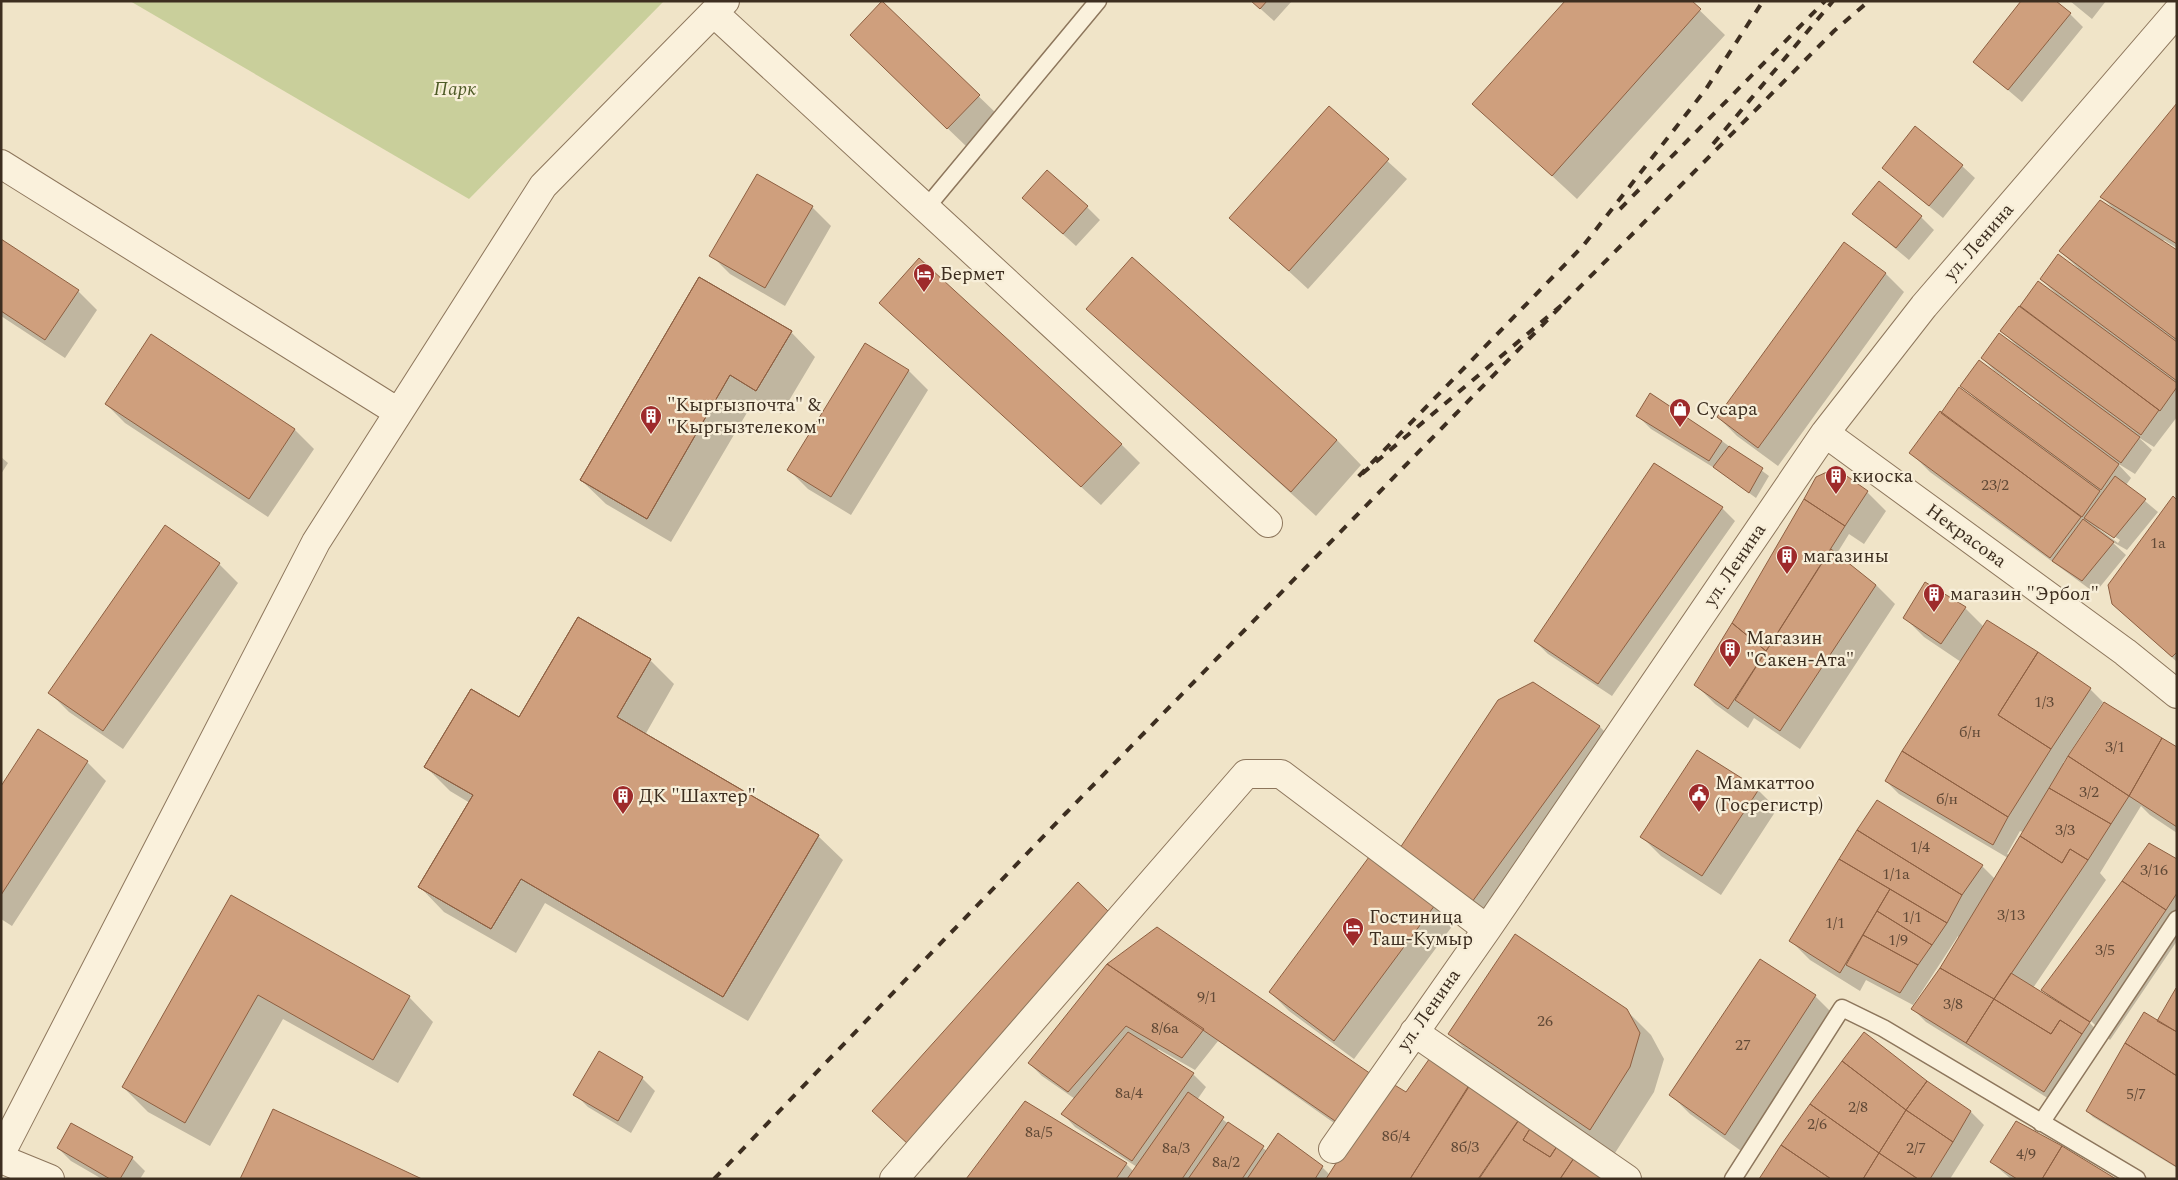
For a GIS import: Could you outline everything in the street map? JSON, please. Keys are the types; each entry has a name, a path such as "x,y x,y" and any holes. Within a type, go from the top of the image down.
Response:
{"street":[{"path":"1,1153 316,542 543,186 719,7 926,208 1268,523"},
{"name":"ул. Ленина","path":"1333,1149 1487,929 1825,433 1924,306 2177,12"},
{"path":"1,164 398,412"},
{"name":"Некрасова","path":"1825,433 2125,652 2176,693"},
{"path":"894,1179 1246,774 1281,774 1487,929"},
{"path":"1414,1032 1627,1179"},
{"path":"1,1159 50,1179"}],"lane":[{"path":"926,208 1098,1"},
{"path":"2041,1123 2177,919"},
{"path":"1733,1179 1842,1008 1883,1028 2137,1179"}],"green space":[{"name":"Парк","path":"130,1 664,1 469,199"}],"building":[{"path":"882,1 980,95 947,129 850,35"},
{"path":"1251,1 1267,1 1260,9"},
{"path":"1565,1 1692,1 1701,9 1552,176 1472,104"},
{"path":"2021,1 2056,1 2071,13 2008,90 1973,62"},
{"path":"2177,103 2177,244 2100,197"},
{"path":"1329,106 1389,159 1289,271 1229,218"},
{"path":"1915,126 1963,165 1929,206 1882,168"},
{"path":"1047,170 1088,206 1063,234 1022,198"},
{"path":"757,174 813,206 765,288 709,256"},
{"path":"1879,181 1922,216 1896,248 1852,214"},
{"path":"2100,200 2177,250 2177,340 2059,251"},
{"path":"1,239 79,290 45,340 1,311"},
{"path":"1844,242 1886,273 1758,448 1717,417"},
{"path":"2058,254 2177,342 2177,381 2040,279"},
{"path":"1132,257 1337,440 1291,492 1086,309"},
{"path":"919,258 1122,444 1081,487 879,303"},
{"name":"\"Кыргызпочта\" & \"Кыргызтелеком\"","path":"699,277 792,331 756,391 730,375 647,519 580,480"},
{"name":"\"Кыргызпочта\" & \"Кыргызтелеком\"","path":"699,277 792,331 756,391 730,375 647,519 580,480"},
{"path":"2038,281 2177,383 2177,387 2160,411 2020,306"},
{"path":"2019,306 2159,410 2141,435 2000,331"},
{"path":"1999,333 2140,437 2121,463 1981,358"},
{"path":"151,334 295,429 249,499 105,404"},
{"path":"865,343 909,370 831,497 787,470"},
{"path":"1979,360 2119,464 2101,490 1960,386"},
{"path":"1959,387 2100,491 2082,517 1941,413"},
{"name":"Сусара","path":"1650,393 1722,441 1709,461 1636,416"},
{"path":"1940,411 2081,517 2050,558 1909,453"},
{"path":"1729,446 1763,468 1749,493 1713,467"},
{"path":"1654,463 1723,507 1598,684 1534,641"},
{"name":"киоска","path":"1829,471 1841,472 1868,491 1845,526 1804,499 1816,477"},
{"path":"2115,476 2146,499 2114,538 2084,518"},
{"path":"2173,496 2177,500 2177,652 2172,657 2112,604 2108,585"},
{"name":"магазины","path":"1804,499 1845,526 1766,651 1732,623"},
{"path":"2083,519 2114,542 2082,581 2052,561"},
{"path":"165,525 220,563 103,731 48,693"},
{"path":"1831,549 1876,585 1780,731 1735,700"},
{"name":"магазин \"Эрбол\"","path":"1925,582 1966,607 1941,644 1903,618"},
{"name":"ДК \"Шахтер\"","path":"578,617 651,659 617,717 819,835 723,997 521,879 491,929 418,887 473,795 424,767 471,689 519,717"},
{"name":"ДК \"Шахтер\"","path":"578,617 651,659 617,717 819,835 723,997 521,879 491,929 418,887 473,795 424,767 471,689 519,717"},
{"path":"1987,620 2038,652 1998,715 2051,749 2008,817 1902,751"},
{"name":"Магазин \"Сакен-Ата\"","path":"1732,623 1766,651 1728,709 1694,685"},
{"path":"2038,652 2091,688 2051,749 1998,715"},
{"path":"1533,682 1600,726 1472,902 1400,848 1498,700"},
{"path":"2104,702 2162,738 2129,796 2068,756"},
{"path":"38,729 88,761 1,895 1,786"},
{"path":"2162,738 2177,747 2177,827 2129,796"},
{"name":"Мамкаттоо (Госрегистр)","path":"1697,750 1759,789 1702,876 1640,837"},
{"path":"1902,751 2008,817 1993,845 1885,781"},
{"path":"2068,756 2129,796 2111,824 2049,788"},
{"path":"2049,788 2111,824 2088,860 2070,849 2062,863 2020,836"},
{"path":"1877,800 1983,865 1962,895 1857,830"},
{"path":"1857,830 1962,895 1947,923 1839,859"},
{"path":"2020,836 2062,863 2070,849 2088,860 1994,999 1940,968"},
{"path":"2149,843 2177,859 2177,893 2166,910 2122,881"},
{"name":"Гостиница Таш-Кумыр","path":"1372,853 1438,901 1334,1041 1269,992"},
{"path":"1839,859 1890,889 1840,973 1789,941"},
{"path":"2122,881 2166,910 2090,1022 2041,990"},
{"path":"1078,882 1108,911 947,1097 909,1145 872,1111"},
{"path":"1890,889 1947,923 1932,945 1877,911"},
{"path":"231,895 410,996 373,1060 258,995 185,1123 122,1087"},
{"path":"1877,911 1932,945 1918,965 1863,935"},
{"path":"1157,927 1371,1074 1338,1123 1107,964"},
{"path":"1515,934 1627,1009 1640,1033 1630,1067 1590,1130 1448,1034"},
{"path":"1863,935 1918,965 1900,993 1846,965"},
{"path":"1760,959 1816,995 1725,1135 1669,1095"},
{"path":"1107,964 1204,1029 1182,1058 1126,1026 1068,1092 1028,1063"},
{"path":"1940,968 1994,999 1966,1043 1911,1009"},
{"path":"2011,973 2090,1022 2082,1034 2060,1020 2051,1034 1994,999"},
{"path":"2177,989 2177,1032 2157,1021"},
{"path":"1994,999 2051,1034 2060,1020 2082,1034 2044,1092 1966,1043"},
{"path":"2144,1012 2177,1032 2177,1076 2125,1043"},
{"path":"1128,1032 1194,1073 1132,1161 1061,1114"},
{"path":"1864,1032 1927,1081 1906,1110 1842,1061"},
{"path":"2125,1043 2177,1076 2177,1167 2086,1111"},
{"path":"599,1051 643,1077 618,1121 573,1095"},
{"path":"1432,1055 1472,1082 1410,1179 1326,1179 1388,1081 1406,1092"},
{"path":"1842,1061 1906,1110 1879,1153 1810,1104"},
{"path":"1927,1081 1971,1111 1953,1142 1906,1110"},
{"path":"1471,1082 1522,1115 1478,1179 1410,1179"},
{"path":"1188,1092 1224,1117 1182,1179 1127,1179"},
{"path":"1025,1101 1127,1163 1116,1179 966,1179"},
{"path":"1810,1104 1879,1153 1863,1179 1831,1179 1781,1145"},
{"path":"273,1109 422,1179 240,1179"},
{"path":"1906,1110 1953,1142 1930,1179 1918,1179 1879,1153"},
{"path":"1523,1114 1534,1122 1523,1140 1550,1157 1561,1140 1578,1152 1560,1179 1479,1179"},
{"path":"2016,1121 2062,1146 2042,1179 2017,1179 1990,1162"},
{"path":"1228,1122 1264,1146 1242,1179 1188,1179"},
{"path":"1534,1122 1561,1140 1550,1157 1523,1140"},
{"path":"71,1123 133,1157 120,1179 110,1179 57,1148"},
{"path":"1278,1133 1323,1166 1315,1179 1247,1179"},
{"path":"1781,1145 1831,1179 1759,1179"},
{"path":"2062,1146 2116,1179 2042,1179"},
{"path":"1578,1152 1616,1179 1560,1179"},
{"path":"1879,1153 1918,1179 1863,1179"}],"railway":[{"path":"714,1179 1066,813 1564,303 1357,478 1583,246 1706,89 1763,1"},
{"path":"1620,209 1825,1"},
{"path":"1713,144 1833,1"},
{"path":"1564,303 1834,31 1869,1"}],"place":[{"name":"Бермет","path":"924,293"},
{"name":"Сусара","path":"1680,428"},
{"name":"\"Кыргызпочта\" & \"Кыргызтелеком\"","path":"651,435"},
{"name":"киоска","path":"1836,495"},
{"name":"магазины","path":"1787,575"},
{"name":"магазин \"Эрбол\"","path":"1934,613"},
{"name":"Магазин \"Сакен-Ата\"","path":"1730,668"},
{"name":"Мамкаттоо (Госрегистр)","path":"1699,813"},
{"name":"ДК \"Шахтер\"","path":"623,815"},
{"name":"Гостиница Таш-Кумыр","path":"1353,947"}]}
